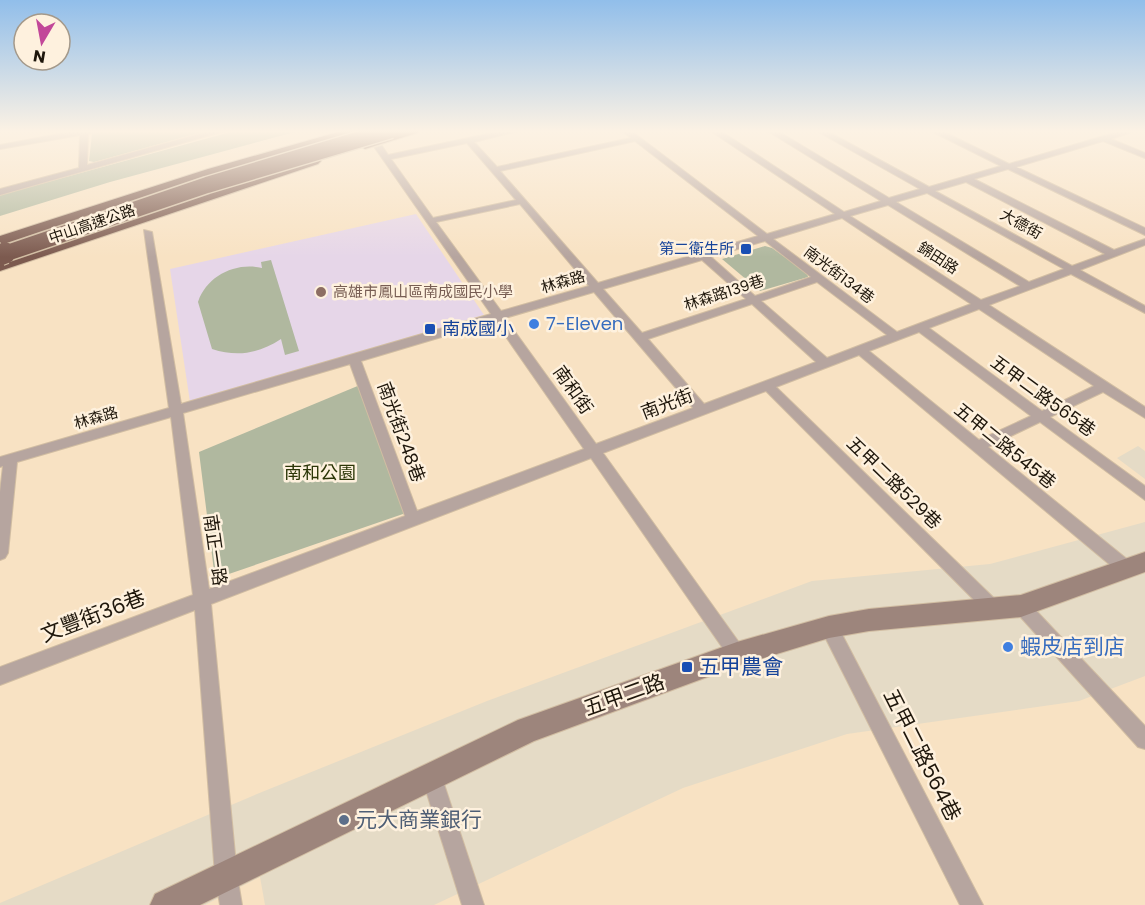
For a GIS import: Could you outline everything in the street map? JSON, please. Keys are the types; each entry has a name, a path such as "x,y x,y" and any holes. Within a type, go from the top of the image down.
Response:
{"highway":[{"path":"0,226 192,172"},
{"name":"中山高速公路","path":"0,242 234,172"},
{"name":"中山高速公路","path":"0,255 238,172"},
{"path":"0,265 278,172"}],"main road":[{"name":"五甲二路","path":"166,905 528,730 737,654 829,627 868,620 1021,606 1136,566"}],"street":[{"path":"0,192 71,172"},
{"name":"南和街","path":"396,172 737,654"},
{"path":"496,172 702,410"},
{"name":"南光街134巷","path":"679,172 895,336"},
{"name":"錦田路","path":"778,172 1145,413"},
{"path":"839,172 1028,286"},
{"name":"大德街","path":"896,172 1145,310"},
{"name":"林森路","path":"6,460 991,172"},
{"path":"1020,172 1145,232"},
{"path":"967,179 1113,254"},
{"path":"430,221 521,200"},
{"name":"南正一路","path":"147,232 176,410 202,599 226,875 231,905"},
{"name":"南光街","path":"202,599 1145,242"},
{"path":"704,256 825,363"},
{"name":"林森路139巷","path":"640,338 818,278"},
{"name":"五甲二路565巷","path":"920,327 1145,494"},
{"name":"五甲二路545巷","path":"860,350 977,447 1136,566"},
{"name":"南光街248巷","path":"354,358 414,519"},
{"name":"五甲二路529巷","path":"766,385 994,609"},
{"path":"977,447 1104,386"},
{"path":"0,553 6,460"},
{"name":"文豐街36巷","path":"0,676 202,599"},
{"path":"1021,606 1145,740"},
{"name":"五甲二路564巷","path":"829,627 972,905"},
{"path":"432,778 473,905"}],"shaded area":[{"name":"高雄市鳳山區南成國民小學","path":"416,214 484,315 190,402 170,269"},
{"path":"1138,446 1145,451 1145,479 1117,458"},
{"path":"1145,522 1145,676 1079,701 847,734 683,788 434,905 265,905 260,877 205,905 0,905 0,903 257,794 487,701 812,581 990,564"}],"green space":[{"path":"83,172 146,172 0,216 0,195"},
{"path":"765,246 772,248 807,273 808,277 760,291 722,259"},
{"path":"271,260 299,351 285,355 281,339 264,348 247,353 230,353 212,349 198,302 202,293 215,278 223,273 242,267 262,268 261,262"},
{"name":"南和公園","path":"360,385 406,507 403,514 223,576 214,571 199,452"}],"place":[{"name":"第二衛生所","path":"746,249"},
{"name":"高雄市鳳山區南成國民小學","path":"321,292"},
{"name":"7-Eleven","path":"534,324"},
{"name":"南成國小","path":"430,329"},
{"name":"蝦皮店到店","path":"1008,647"},
{"name":"五甲農會","path":"687,667"},
{"name":"元大商業銀行","path":"344,820"}]}
